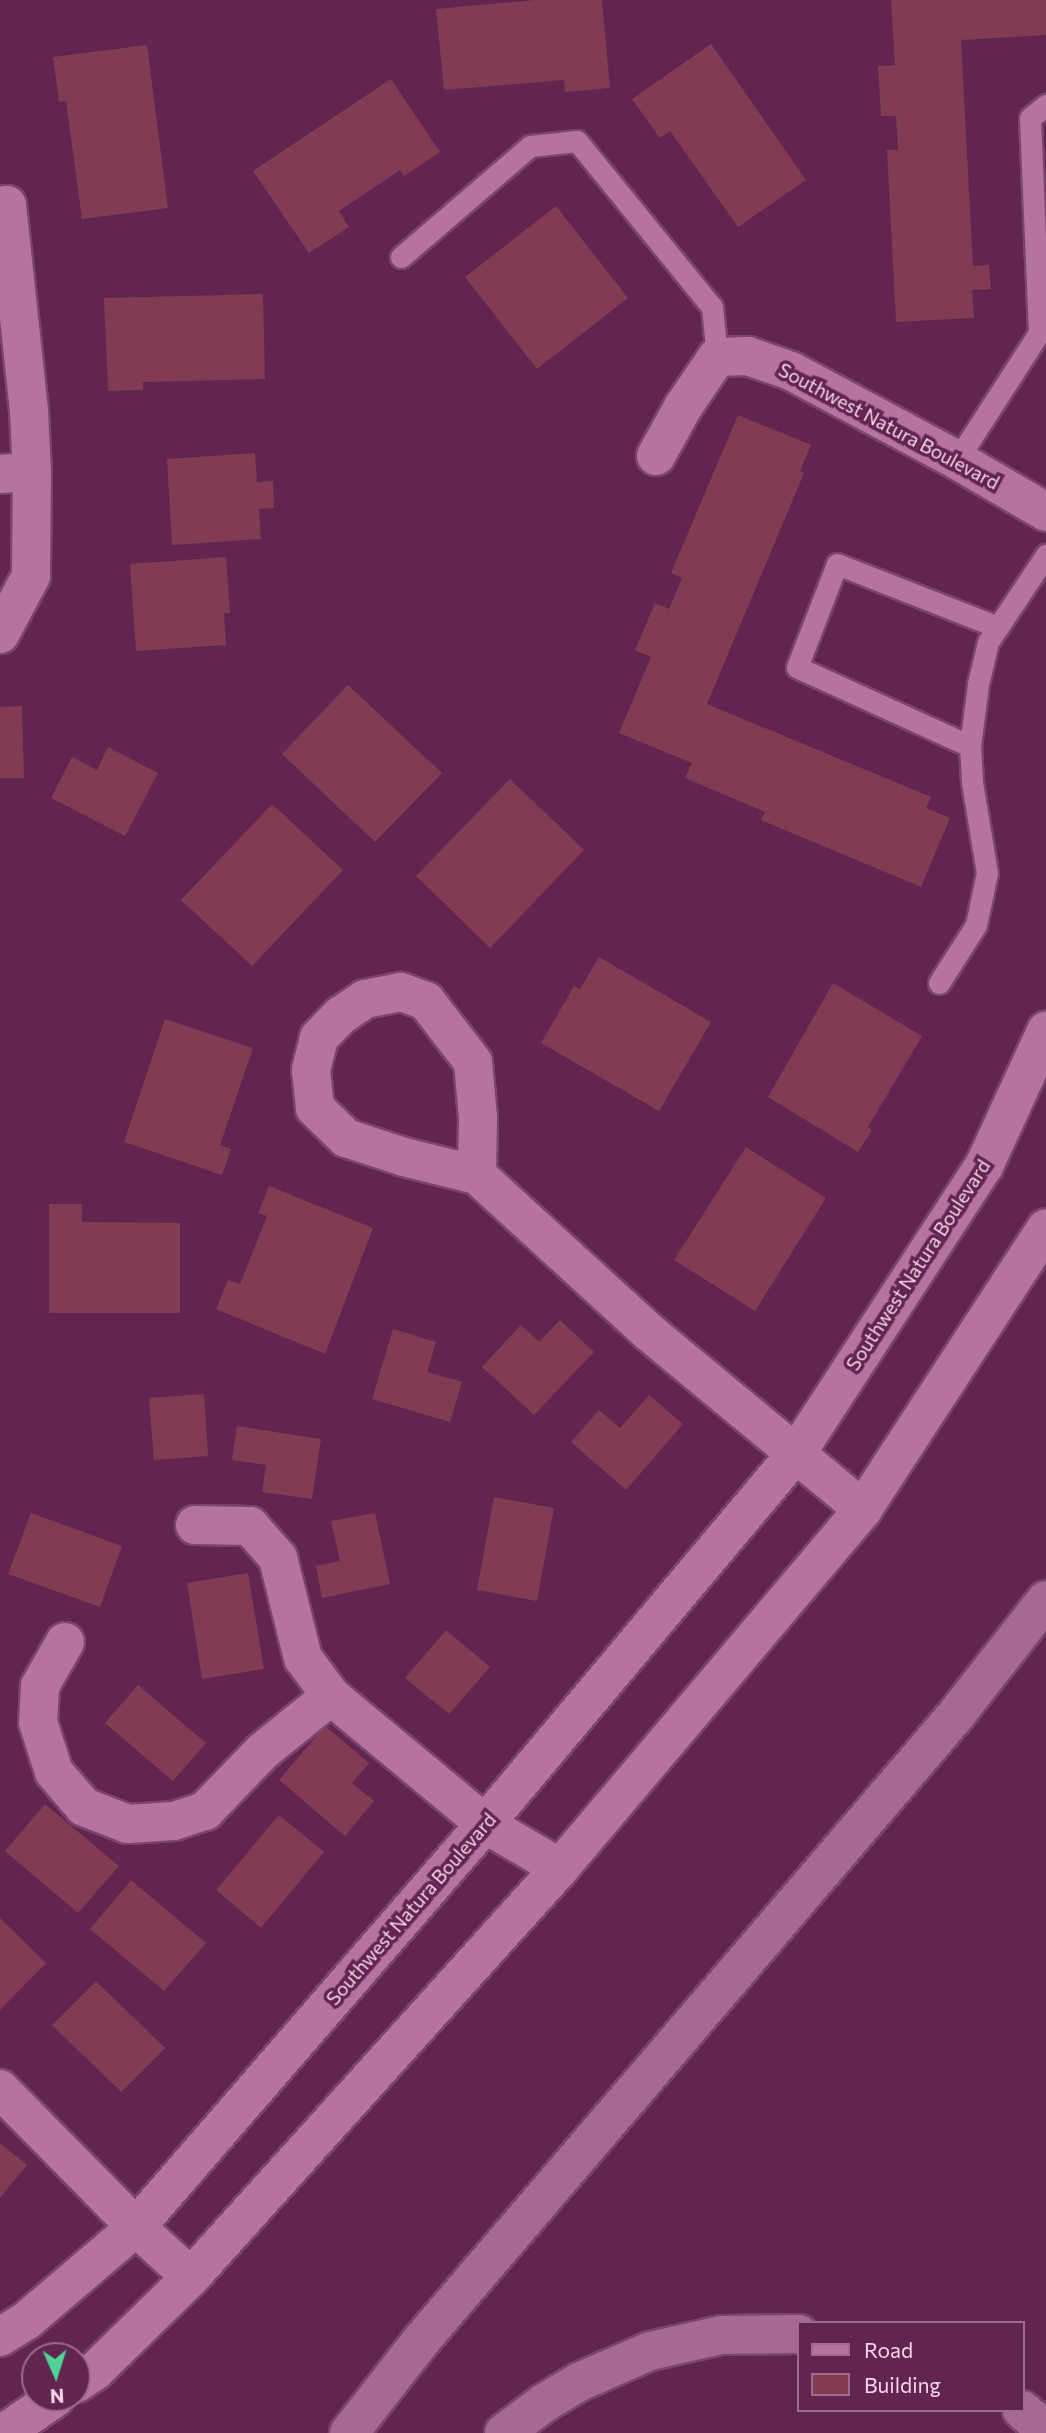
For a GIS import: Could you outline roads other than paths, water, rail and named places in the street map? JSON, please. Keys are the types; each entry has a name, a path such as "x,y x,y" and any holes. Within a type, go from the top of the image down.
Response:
{"highway":[{"path":"349,2433 420,2342 955,1716 1046,1600"},
{"path":"504,2433 544,2403 579,2382 650,2351 721,2336 797,2333"},
{"path":"1024,2412 1046,2430"}],"street":[{"path":"0,206 7,205 29,411 16,473 31,576 0,634"},
{"name":"Southwest Natura Boulevard","path":"717,357 748,356 791,371 957,460 1046,512"},
{"path":"656,456 683,407 717,357"},
{"path":"477,1175 478,1118 473,1062 426,1001 401,992 365,999 341,1015 319,1038 311,1070 315,1108 346,1138 404,1157 477,1175 650,1333 863,1509"},
{"name":"Southwest Natura Boulevard","path":"0,2337 26,2321 136,2227 485,1824 796,1454 984,1166 1046,1031"},
{"path":"91,2374 191,2277 560,1868 863,1509 1046,1228"},
{"path":"195,1525 250,1525 278,1558 303,1658 331,1696 485,1824 560,1868"},
{"path":"65,1642 40,1686 38,1722 54,1772 84,1807 128,1824 174,1821 205,1811 264,1751 331,1696"},
{"path":"0,2089 136,2227 191,2277"},
{"path":"4,2433 35,2412"}],"lane":[{"path":"957,460 1039,333 1042,304 1030,118 1046,105"},
{"path":"401,257 530,146 577,141 712,307 717,357"},
{"path":"939,983 976,925 987,873 972,782 970,746 978,684 988,642 1046,555"},
{"path":"970,746 797,667 837,564 998,627"}]}
